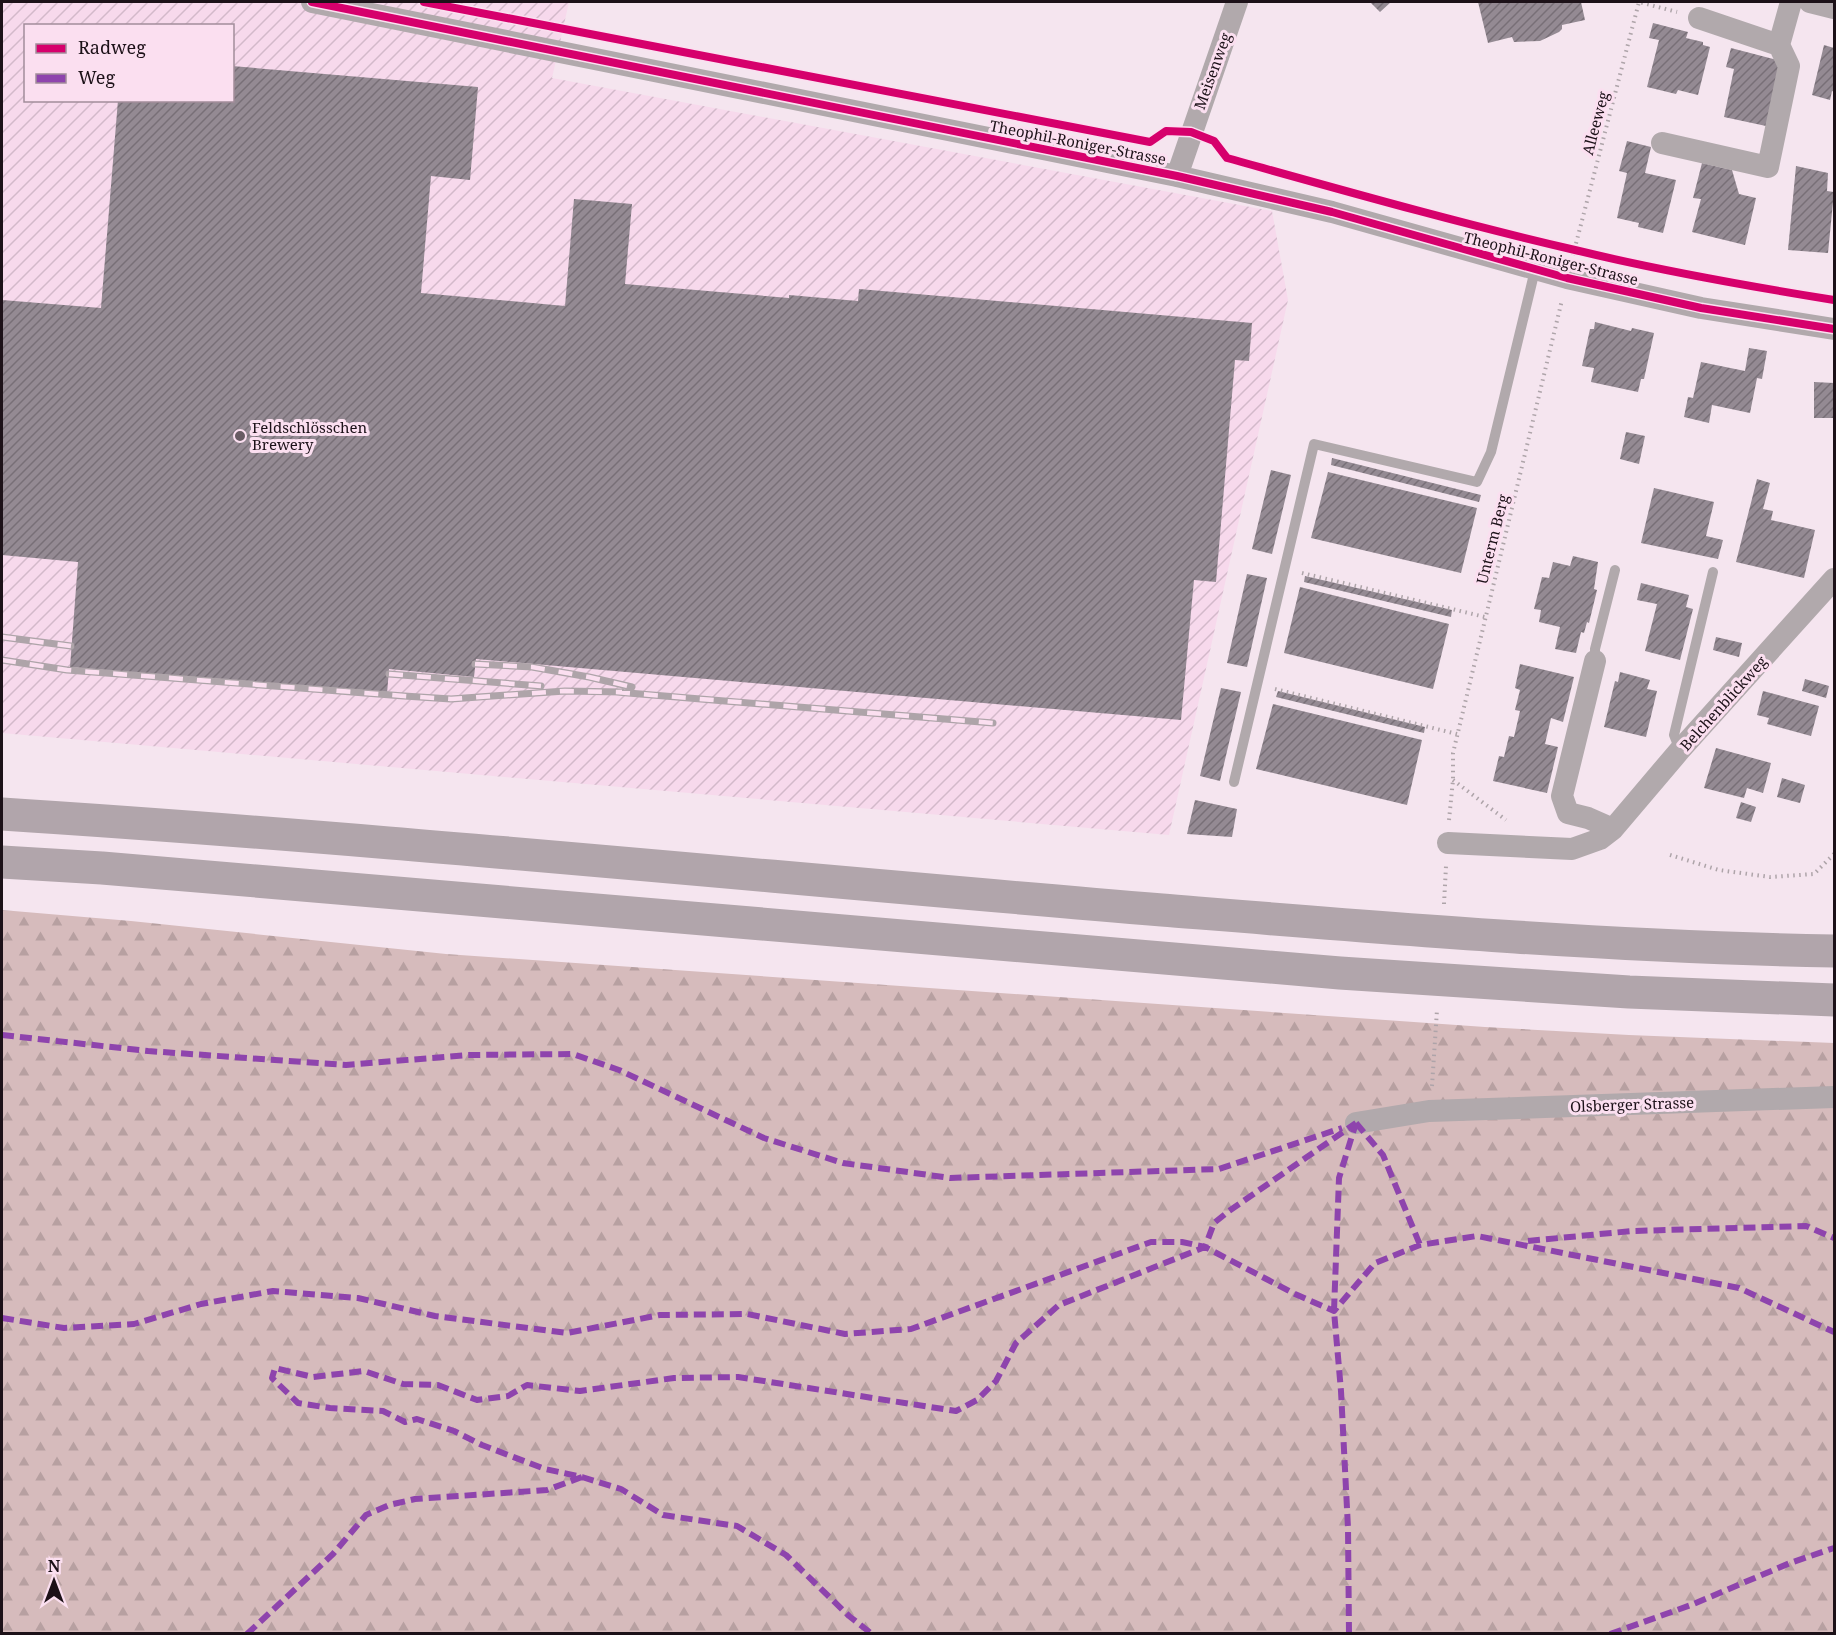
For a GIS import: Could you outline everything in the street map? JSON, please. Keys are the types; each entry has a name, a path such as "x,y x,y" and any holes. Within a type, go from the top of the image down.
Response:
{"highway":[{"path":"2,814 438,847 1346,925 1631,943 1834,951"},
{"path":"2,862 114,869 1352,974 1617,992 1834,1000"}],"street":[{"name":"Theophil-Roniger-Strasse","path":"312,2 1177,176 1332,212 1567,278 1701,308 1834,329"},
{"name":"Meisenweg","path":"1177,176 1237,2"},
{"path":"1662,143 1768,166 1789,66 1779,45 1791,2"},
{"path":"1810,2 1834,8"},
{"path":"1699,18 1779,45"},
{"name":"Belchenblickweg","path":"1448,843 1572,849 1600,839 1613,828 1834,579"},
{"path":"1596,661 1562,796 1568,813 1613,828"},
{"name":"Olsberger Strasse","path":"1356,1123 1429,1111 1834,1097"}],"lane":[{"path":"1234,782 1314,444 1477,482 1491,452 1535,270"},
{"path":"1596,661 1595,649 1615,570"},
{"path":"1680,750 1674,735 1713,572"}],"path":[{"path":"1639,2 1699,18"},
{"path":"1564,247 1585,253"},
{"path":"1284,569 1485,617"},
{"path":"1257,684 1457,734"},
{"path":"1453,780 1507,821"},
{"path":"1670,855 1719,870 1770,877 1814,874 1834,854"}],"shaded area":[{"path":"2,2 569,2 552,78 1272,211 1288,300 1169,835 2,733"}],"green space":[{"path":"2,910 446,954 1485,1027 1834,1043 1834,1633 2,1633"}],"building":[{"path":"1370,2 1391,2 1380,12"},
{"path":"1478,2 1581,2 1585,20 1562,25 1559,32 1540,41 1514,42 1512,37 1488,43"},
{"path":"1653,23 1688,32 1686,38 1703,42 1703,45 1710,47 1698,95 1678,90 1676,94 1647,87 1659,40 1649,38"},
{"path":"1824,45 1834,48 1834,92 1832,91 1830,100 1812,95"},
{"path":"1731,48 1781,61 1766,126 1724,117 1734,69 1726,67"},
{"path":"234,66 478,87 470,180 431,176 421,293 565,306 574,199 632,204 625,284 789,298 789,295 858,301 859,289 1252,323 1249,361 1235,360 1216,582 1194,580 1181,720 476,659 474,677 389,669 387,694 70,667 78,562 2,555 2,300 101,308 118,102 234,102"},
{"path":"1627,141 1651,147 1645,173 1676,180 1663,233 1638,227 1639,223 1617,218 1627,173 1619,171"},
{"path":"1702,163 1732,170 1739,194 1756,198 1745,245 1692,232 1701,199 1693,198"},
{"path":"1796,166 1828,173 1827,191 1834,192 1828,253 1788,250"},
{"path":"1595,322 1631,331 1632,328 1654,333 1644,379 1641,379 1638,392 1591,382 1594,368 1582,366 1590,329 1594,329"},
{"path":"1749,348 1767,351 1762,379 1757,378 1750,413 1712,405 1709,423 1684,417 1688,397 1693,398 1701,362 1745,371"},
{"path":"1814,382 1834,383 1834,418 1814,418"},
{"path":"1626,432 1645,436 1639,464 1620,459"},
{"path":"1332,458 1481,495 1479,502 1331,465"},
{"path":"1271,470 1291,475 1272,554 1252,549"},
{"path":"1328,472 1477,508 1461,573 1311,538"},
{"path":"1757,479 1770,483 1763,509 1773,511 1771,520 1815,530 1804,578 1736,562"},
{"path":"1654,488 1714,502 1706,536 1723,540 1718,559 1641,543"},
{"path":"1573,556 1598,562 1594,589 1597,590 1589,623 1587,622 1584,633 1581,632 1576,653 1555,649 1560,627 1539,622 1541,610 1534,609 1542,577 1549,578 1553,562 1570,566"},
{"path":"1247,574 1267,578 1247,667 1227,663"},
{"path":"1305,576 1452,610 1451,617 1304,582"},
{"path":"1641,583 1689,595 1686,607 1693,609 1680,660 1645,651 1657,604 1637,600"},
{"path":"1300,587 1449,624 1433,689 1284,653"},
{"path":"1716,637 1742,643 1739,657 1713,650"},
{"path":"1520,664 1574,677 1563,722 1551,718 1545,744 1558,747 1547,793 1493,781 1499,756 1504,757 1509,736 1514,737 1520,711 1515,710 1520,690 1515,688"},
{"path":"1620,672 1650,680 1647,689 1657,691 1646,737 1604,727 1615,681 1618,682"},
{"path":"1805,679 1829,686 1826,698 1802,691"},
{"path":"1221,688 1241,692 1220,781 1200,776"},
{"path":"1278,691 1425,727 1424,733 1276,697"},
{"path":"1763,691 1819,706 1811,736 1767,724 1769,718 1757,715"},
{"path":"1273,704 1422,740 1407,805 1256,769"},
{"path":"1716,748 1771,763 1763,793 1747,788 1744,798 1704,788"},
{"path":"1782,778 1805,785 1800,803 1777,797"},
{"path":"1195,800 1237,809 1232,837 1187,834"},
{"path":"1741,802 1756,807 1751,822 1736,818"}],"railway":[{"path":"2,637 71,646"},
{"path":"2,660 67,670 451,699 565,691 622,692"},
{"path":"475,664 532,667 632,687"},
{"path":"389,674 541,686"},
{"path":"616,692 993,723"}],"marked path":[{"path":"2,1035 148,1051 346,1065 468,1055 573,1054 619,1070 764,1138 843,1163 950,1178 1219,1169 1342,1128"},
{"path":"1356,1123 1383,1155 1420,1245"},
{"path":"247,1634 333,1554 366,1515 389,1505 415,1499 547,1490 582,1477 545,1469 482,1445 454,1431 417,1419 405,1422 383,1411 330,1408 298,1403 272,1378 275,1368 313,1377 364,1371 403,1384 438,1385 477,1400 508,1396 527,1385 580,1391 674,1378 738,1377 956,1411 977,1400 996,1381 1016,1343 1059,1305 1205,1247 1214,1223 1356,1123"},
{"path":"1349,1634 1348,1528 1341,1391 1334,1311 1339,1178 1356,1123"},
{"path":"1528,1241 1632,1231 1806,1226 1834,1238"},
{"path":"2,1318 64,1328 134,1324 201,1304 273,1291 358,1298 435,1316 567,1333 660,1315 747,1314 845,1334 911,1329 1151,1242 1182,1242 1205,1247 1295,1294 1334,1311 1375,1263 1420,1245 1477,1236 1739,1288 1834,1332"},
{"path":"582,1477 621,1489 663,1515 737,1526 786,1555 849,1616 872,1634"},
{"path":"1610,1634 1691,1605 1790,1563 1834,1548"}],"cycle path":[{"path":"312,2 1177,176 1332,212 1567,278 1701,308 1834,329"},
{"path":"424,2 1150,142 1166,131 1191,132 1214,141 1227,158 1531,240 1640,265 1834,300"}],"place":[{"name":"Feldschlösschen Brewery","path":"240,436"}]}
